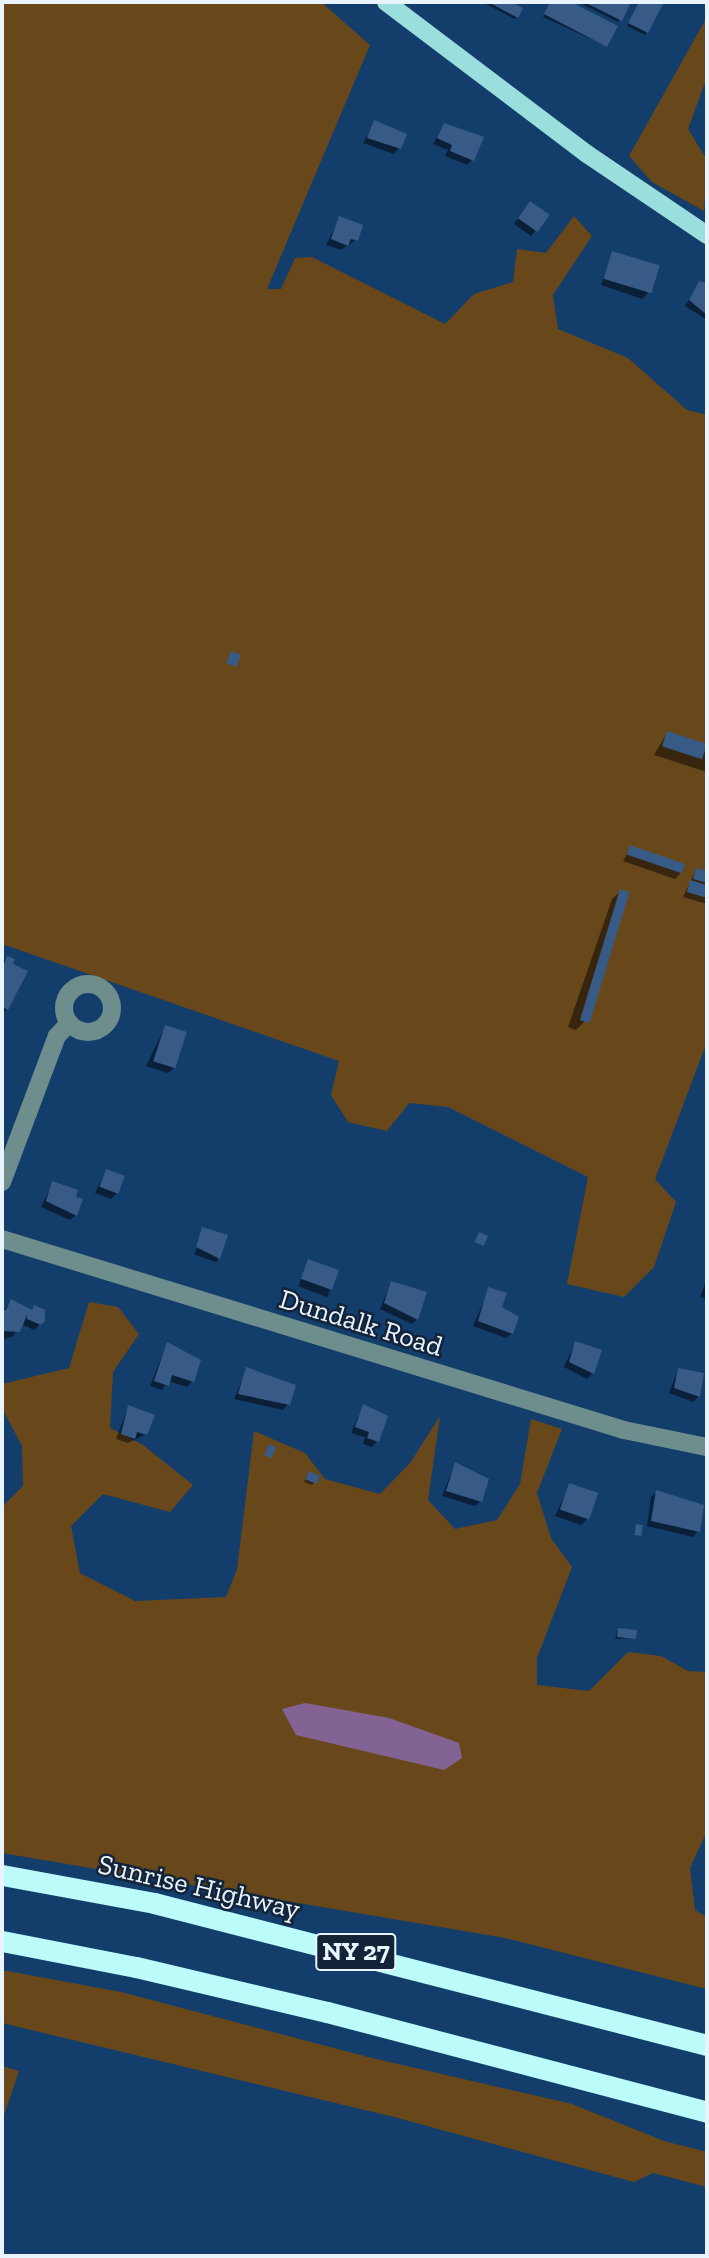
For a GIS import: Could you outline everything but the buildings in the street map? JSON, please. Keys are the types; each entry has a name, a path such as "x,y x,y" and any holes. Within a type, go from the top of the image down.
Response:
{"highway":[{"name":"Sunrise Highway","path":"2,1875 167,1906 707,2045"},
{"name":"NY 27","path":"2,1941 136,1967 327,2012 707,2112"}],"main road":[{"path":"386,2 577,147 707,235"}],"street":[{"path":"2,1182 57,1037 69,1023"},
{"name":"Dundalk Road","path":"2,1239 624,1430 707,1447"}],"shaded area":[{"path":"2,2 321,2 370,45 267,289 281,289 295,258 312,257 445,324 474,294 513,282 517,249 546,253 574,216 592,236 553,295 558,329 628,358 687,410 707,415 707,1042 655,1179 676,1202 654,1267 624,1297 567,1284 588,1177 448,1107 409,1103 387,1131 348,1122 331,1095 339,1061 2,944"},
{"path":"707,17 707,77 688,129 707,160 704,211 652,182 629,156"},
{"path":"89,1302 118,1307 139,1334 113,1372 110,1428 143,1445 193,1485 170,1512 103,1494 71,1526 80,1573 135,1601 226,1597 237,1569 254,1431 305,1453 325,1479 380,1494 410,1463 440,1416 428,1500 455,1529 497,1520 520,1484 531,1419 562,1429 537,1493 551,1538 572,1567 537,1658 537,1685 589,1691 628,1652 661,1656 688,1671 707,1672 707,1831 690,1868 695,1910 707,1917 707,1989 505,1938 2,1853 2,1507 23,1486 22,1446 2,1408 2,1384 69,1368"},
{"path":"305,1703 389,1718 459,1743 462,1758 444,1770 296,1735 282,1709"},
{"path":"2,1970 121,1992 368,2057 572,2104 664,2141 707,2152 707,2187 653,2173 634,2182 394,2117 2,2023"},
{"path":"2,2066 19,2071 2,2121"}]}
